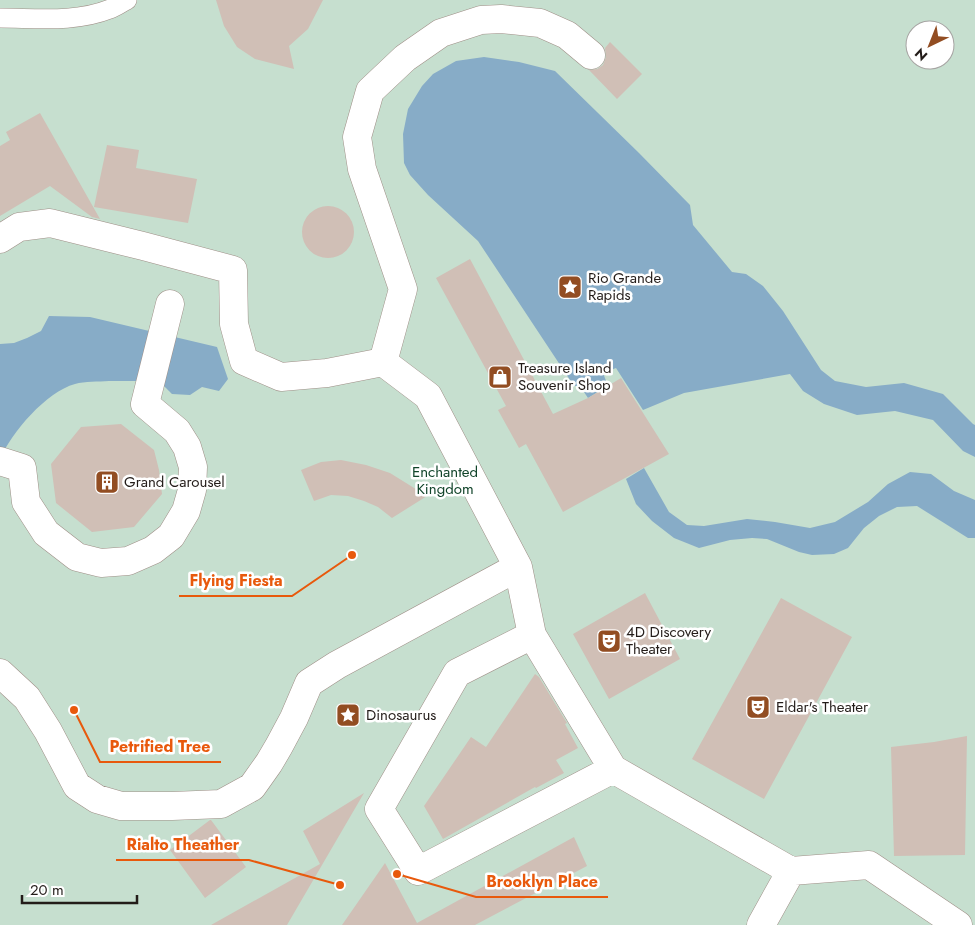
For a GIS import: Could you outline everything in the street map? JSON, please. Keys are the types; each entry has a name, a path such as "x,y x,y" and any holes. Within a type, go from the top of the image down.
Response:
{"street":[{"path":"383,362 403,289 362,169 357,137 370,91 405,58 441,33 481,20 501,19 540,23 567,35 591,55"},
{"path":"0,239 19,227 50,223 233,270 234,324 244,361 281,377 327,373 383,362 428,396 518,567 532,635 613,769 791,870 870,865 958,925"},
{"path":"11,464 26,502 46,533 77,557 101,563 128,561 153,550 171,536 186,511 192,490 194,467 187,447 177,431 145,404 170,304"},
{"path":"0,673 26,698 48,731 76,786 97,799 122,806 221,804 252,787 270,763 294,718 309,683 337,665 518,567"},
{"path":"532,635 457,673 380,809 418,871 613,769"},
{"path":"761,925 791,870"}],"lane":[{"path":"0,18 62,19 92,15 111,9 127,0"}],"green space":[{"name":"Enchanted Kingdom","path":"0,0 975,0 975,925 0,925"}],"water":[{"path":"484,57 519,62 555,71 690,205 693,225 732,272 746,274 763,286 783,311 821,370 835,381 866,387 904,383 943,394 975,425 975,457 963,451 933,420 895,411 857,415 824,404 803,391 790,374 684,393 643,410 616,368 603,373 608,386 588,398 580,386 574,386 478,241 428,195 410,175 404,163 403,134 408,109 422,86 433,74 456,61"},
{"path":"49,316 90,317 217,347 228,379 219,391 202,387 190,395 172,394 159,381 109,381 75,384 53,395 31,414 5,448 0,459 0,344 14,343 41,331"},
{"path":"644,468 669,512 687,525 704,526 747,519 810,528 835,522 868,502 888,484 910,472 931,474 954,491 975,500 975,538 968,538 917,506 897,507 879,516 864,528 848,548 834,554 812,555 799,552 767,539 752,538 730,540 699,548 674,538 652,521 636,504 626,479"}],"building":[{"path":"216,0 323,0 308,29 289,46 294,69 255,59 237,47 224,26"},
{"path":"610,42 642,74 617,99 589,70 597,69 603,65 606,57 605,48"},
{"path":"40,113 100,219 92,217 50,186 0,216 0,146 10,140 6,132"},
{"path":"107,145 139,150 136,168 197,179 188,223 94,207"},
{"path":"328,206 338,208 346,214 352,222 354,232 352,242 346,250 338,256 328,258 318,256 310,250 304,242 302,232 304,222 310,214 318,208"},
{"path":"470,259 553,414 588,398 621,378 669,454 563,512 526,444 519,448 498,410 506,406 436,278"},
{"name":"Grand Carousel","path":"121,424 154,450 162,494 134,527 92,532 56,503 51,464 81,427"},
{"path":"341,460 366,465 390,473 427,496 392,518 378,507 348,496 331,495 314,501 301,470 321,462"},
{"path":"645,593 680,659 609,699 573,634"},
{"name":"Eldar's Theater","path":"781,598 852,637 764,799 692,759"},
{"path":"535,674 539,677 567,723 565,724 578,748 556,760 564,773 535,787 443,839 424,806 471,737 486,747"},
{"path":"967,736 965,855 894,856 891,747"},
{"path":"364,793 287,925 211,925 320,864 303,831"},
{"path":"210,820 246,867 205,898 170,850"},
{"path":"574,837 587,866 475,925 342,925 385,863 417,923"}],"place":[{"name":"Rio Grande Rapids","path":"570,287"},
{"name":"Treasure Island Souvenir Shop","path":"500,377"},
{"name":"Grand Carousel","path":"107,482"},
{"name":"Flying Fiesta","path":"352,555"},
{"name":"4D Discovery Theater","path":"609,641"},
{"name":"Eldar's Theater","path":"758,707"},
{"name":"Petrified Tree","path":"74,710"},
{"name":"Dinosaurus","path":"348,715"},
{"name":"Brooklyn Place","path":"397,874"},
{"name":"Rialto Theather","path":"340,885"}]}
